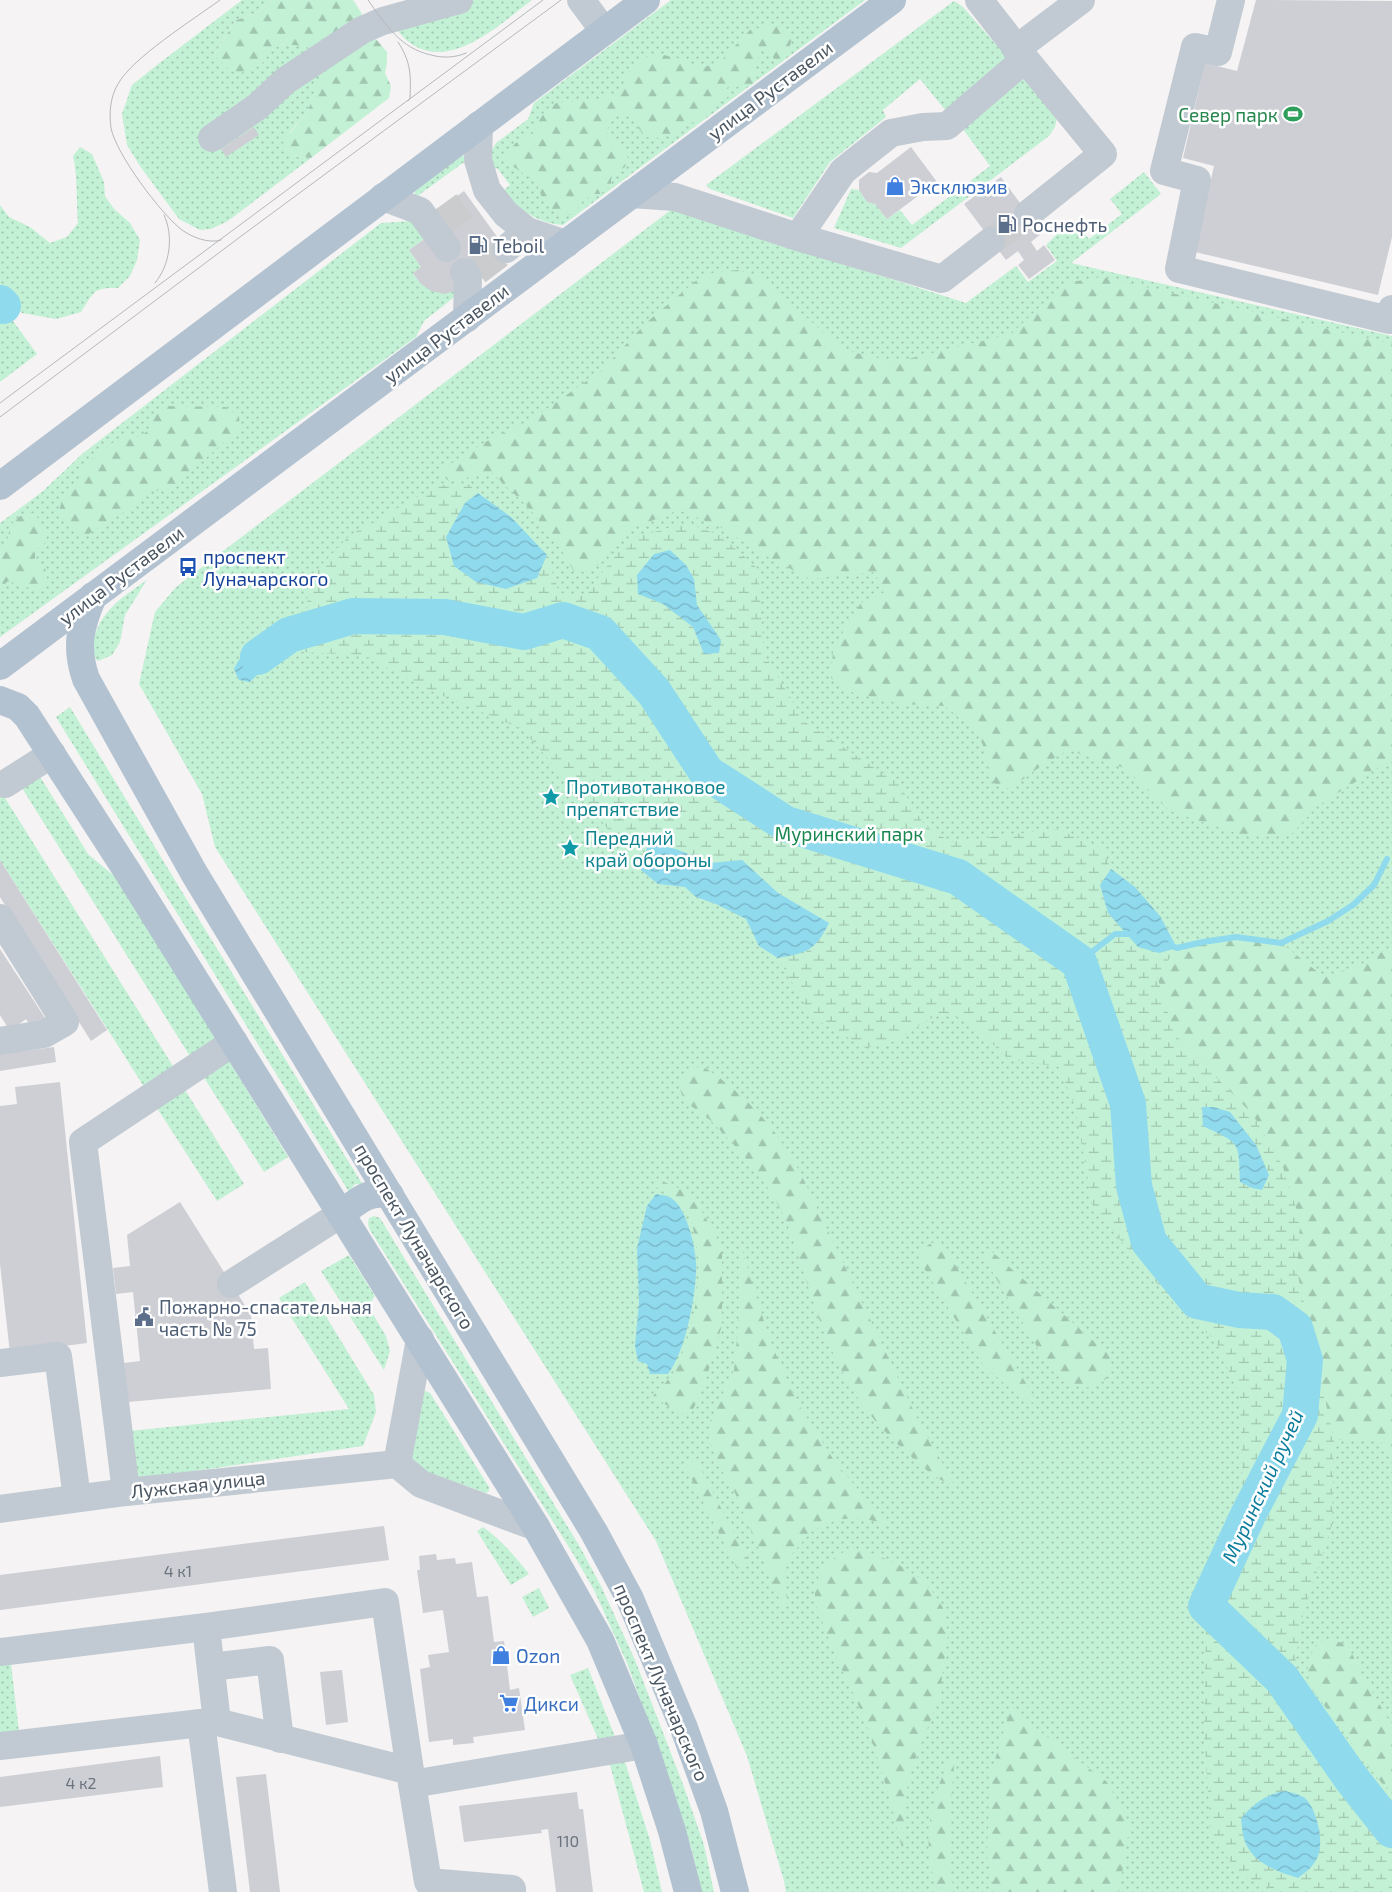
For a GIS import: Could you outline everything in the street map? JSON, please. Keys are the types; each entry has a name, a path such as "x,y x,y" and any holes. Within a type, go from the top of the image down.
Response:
{"main road":[{"path":"0,486 646,0"},
{"name":"улица Руставели","path":"0,666 892,0"},
{"name":"проспект Луначарского","path":"93,596 82,620 78,646 86,679 194,873 594,1532 630,1599 684,1728 714,1811 735,1892"},
{"path":"0,700 18,707 27,716 52,754 342,1214 536,1527 600,1640 644,1745 672,1831 688,1892"},
{"path":"342,1214 366,1196 379,1193 390,1195"}],"street":[{"path":"212,138 257,107 285,81 362,30 383,20 459,0"},
{"path":"581,0 604,31"},
{"path":"979,0 1020,54 1103,154 1028,214"},
{"path":"798,237 843,171 891,133 923,127 947,126 1020,54 1081,0"},
{"path":"1230,0 1218,52 1195,47 1164,171 1197,180 1179,269 1389,320 1392,309"},
{"path":"479,125 479,196 527,231 566,244"},
{"path":"631,194 674,197 798,237 942,279 992,241"},
{"path":"383,197 420,210 441,233"},
{"path":"506,249 527,231"},
{"path":"467,318 470,273"},
{"path":"5,784 52,754"},
{"path":"0,918 65,1022 44,1034 0,1041"},
{"path":"126,1492 83,1142 234,1042"},
{"path":"231,1284 342,1214"},
{"path":"420,1339 397,1464 421,1484 536,1527"},
{"path":"0,1363 58,1356 77,1498"},
{"name":"Лужская улица","path":"0,1509 126,1492 397,1464"},
{"path":"0,1652 206,1627 385,1602 428,1887 512,1889 512,1892"},
{"path":"206,1627 211,1667 209,1723 223,1892"},
{"path":"211,1667 270,1660 280,1739"},
{"path":"0,1746 209,1723 280,1739 411,1777 644,1745"}],"green space":[{"path":"242,0 272,0 261,10 236,20 214,55 260,66 272,50 284,44 299,45 326,54 320,78 308,111 289,133 292,156 311,158 228,221 211,229 200,230 179,219 140,166 127,145 122,114 132,85"},
{"path":"272,0 352,0 362,14 356,22 316,50 303,46 284,44 273,49 260,66 241,73 230,71 214,55 236,20 261,10"},
{"path":"473,0 532,0 475,41 442,52 426,50 410,43 392,23"},
{"path":"671,0 865,0 563,225 545,222 522,210 503,191 510,185 497,168 490,173 489,155 496,143 528,119 534,103"},
{"path":"954,1 962,6 1008,58 946,111 920,79 883,110 886,117 830,162 793,218 710,189 706,185"},
{"path":"775,24 792,40 785,57 775,61 770,52 762,49 754,68 756,78 752,85 741,88 731,84 726,89 729,96 701,119 671,135 660,138 645,137 632,119 624,113 610,120 607,133 622,148 629,160 624,168 617,170 611,179 611,186 600,194 594,194 583,201 574,214 559,217 541,195 536,182 511,165 504,155 518,141 530,135 546,110 558,102 594,101 620,91 631,66 655,53 677,58 702,68 722,60 750,30"},
{"path":"375,38 387,52 385,73 391,86 389,98 311,158 292,156 284,148 283,141 308,111 323,66"},
{"path":"1020,74 1057,118 1055,127 1049,136 901,248 834,228 851,189 859,190 867,202 875,204 887,219 900,210 912,225 990,166 960,125"},
{"path":"80,147 92,154 104,182 105,196 114,209 130,223 140,240 137,260 130,276 118,288 95,292 81,312 56,319 22,313 0,295 0,205 9,217 30,227 50,243 67,237 78,223 73,156"},
{"path":"462,155 467,160 416,197 414,191"},
{"name":"Муринский парк","path":"1144,172 1161,194 1071,263 1392,336 1392,1892 786,1892 747,1756 656,1541 215,847 202,794 139,684 155,612 176,587 672,209 966,303 1016,266 1028,282 1057,261 1046,245 1064,227 1075,223 1089,239 1122,214 1110,199"},
{"path":"412,221 429,236 409,250 421,267 413,273 420,283 457,290 457,295 424,321 416,337 0,637 0,523 42,492 82,454 381,223"},
{"path":"737,270 760,277 844,350 895,362 1011,334 1065,283 1102,277 1392,344 1392,759 1317,806 1293,833 1245,836 1170,811 1124,768 1068,750 1038,768 1010,789 993,783 980,735 945,706 901,704 854,693 831,678 833,651 849,621 861,603 887,591 873,572 810,579 757,551 722,528 679,510 633,528 601,563 576,575 556,541 526,505 492,473 449,481 438,472 487,441 531,420 602,370 647,322 704,274"},
{"path":"0,303 37,354 0,382"},
{"path":"166,406 225,407 239,416 240,428 172,488 148,492 131,508 87,535 73,531 59,511 62,501 81,482 81,467 123,435 139,437 149,430 150,419"},
{"path":"467,483 478,493 465,503 537,578 547,555 559,593 584,595 629,539 686,523 720,535 758,569 764,654 805,722 898,783 925,826 951,842 1057,829 1103,849 1111,869 1100,885 1159,953 1177,948 1157,976 1174,1034 1253,1115 1283,1167 1300,1220 1297,1272 1334,1440 1332,1525 1303,1614 1293,1677 1362,1774 1392,1800 1392,1892 1272,1892 1270,1888 1239,1875 1211,1832 1204,1734 1206,1627 1197,1604 1243,1500 1240,1397 1216,1341 1177,1307 1093,1208 1075,1106 1059,1067 1008,1059 967,1019 938,1014 895,1041 866,1048 812,1017 778,958 805,953 828,923 778,893 742,860 710,863 676,849 648,843 641,870 587,803 522,729 429,690 363,655 282,651 268,632 307,615 308,579 350,535 437,486","holes":["694,579 697,605 708,622 704,653 693,627 663,604 638,594","1230,1112 1256,1145 1269,1175 1240,1182 1240,1153 1233,1141"]},
{"path":"34,513 48,532 45,544 35,550 35,562 45,568 48,582 39,591 8,581 0,589 0,547 7,543 11,525 17,518"},
{"path":"147,580 125,615 120,642 112,655 98,661 93,648 97,629 102,620 115,605"},
{"path":"70,707 363,1185 355,1184 349,1192 56,717"},
{"path":"39,775 88,854 120,881 221,1043 193,1061 22,788"},
{"path":"0,790 178,1074 148,1093 0,860"},
{"path":"1236,937 1281,943 1324,977 1362,964 1392,946 1392,1457 1379,1439 1334,1440 1297,1272 1300,1220 1253,1115 1174,1034 1157,976 1177,948"},
{"path":"228,1059 288,1157 264,1172 203,1076"},
{"path":"702,1066 732,1088 760,1115 776,1134 799,1170 916,1416 955,1486 934,1475 909,1455 884,1430 854,1392 842,1372 823,1328 796,1248 779,1206 752,1166 736,1147 707,1117 687,1103 682,1095 681,1085 684,1076 692,1069"},
{"path":"185,1090 244,1184 217,1201 157,1108"},
{"path":"655,1178 692,1194 722,1247 722,1325 704,1386 691,1414 678,1413 653,1396 673,1373 683,1352 698,1288 697,1245 692,1225 681,1203 653,1185"},
{"path":"374,1216 380,1218 580,1547 601,1586 635,1660 684,1787 704,1845 714,1892 701,1892 692,1850 673,1791 627,1663 594,1590 370,1230 369,1218"},
{"path":"739,1239 770,1341 797,1402 835,1462 889,1526 864,1518 841,1519 823,1525 810,1533 791,1555 786,1566 787,1604 783,1607 735,1493 717,1462 710,1442 710,1421 734,1370 741,1295"},
{"path":"931,1243 939,1243 945,1247 1040,1407 1007,1386 984,1366 919,1260 919,1252"},
{"path":"990,1250 1106,1352 1111,1367 1110,1374 1105,1380 1092,1387 1072,1385 1048,1365 984,1258"},
{"path":"349,1255 375,1296 368,1306 386,1336 390,1351 384,1370 321,1271"},
{"path":"305,1282 374,1395 376,1412 363,1446 135,1480 129,1431 349,1409 279,1298"},
{"path":"426,1391 430,1393 489,1487 489,1491 486,1493 424,1471 412,1458 411,1449 421,1392"},
{"path":"697,1461 748,1561 745,1567 736,1567 686,1468 689,1462"},
{"path":"483,1527 508,1549 529,1574 511,1585 477,1531"},
{"path":"848,1550 864,1550 898,1564 922,1580 943,1608 948,1634 939,1699 911,1770 907,1789 903,1852 869,1733 831,1645 815,1600 819,1575 828,1563"},
{"path":"539,1588 549,1608 533,1617 522,1597"},
{"path":"1330,1640 1347,1644 1392,1726 1392,1792 1379,1780 1310,1686 1307,1662 1317,1643"},
{"path":"11,1664 19,1732 0,1734 0,1665"},
{"path":"588,1668 615,1737 599,1741 570,1675"},
{"path":"1010,1709 1107,1782 1130,1824 1119,1892 995,1892 987,1856 990,1777"},
{"path":"955,1756 949,1821 949,1860 954,1892 938,1892 929,1856 930,1823 943,1774 950,1757"},
{"path":"624,1759 650,1840 662,1892 644,1892 609,1761"}],"water":[{"path":"478,493 511,517 547,555 537,578 506,589 476,582 454,566 446,537 465,503"},
{"path":"670,550 686,565 694,579 697,605 721,640 719,653 704,654 693,627 663,604 638,594 637,575 654,554"},
{"path":"275,635 289,635 271,661 250,682 239,680 234,669 246,651 255,644"},
{"path":"648,843 676,849 710,863 742,860 778,893 829,923 819,940 809,949 778,958 759,946 746,919 716,904 696,897 685,887 658,884 641,870"},
{"path":"1111,869 1135,887 1160,916 1177,948 1159,953 1138,947 1108,913 1100,885"},
{"path":"1202,1107 1214,1107 1230,1112 1256,1145 1269,1175 1262,1190 1252,1188 1240,1182 1239,1158 1235,1145 1224,1136 1203,1126"},
{"path":"656,1194 671,1198 682,1211 693,1243 696,1264 694,1297 688,1325 679,1353 668,1374 650,1374 647,1364 638,1361 635,1346 639,1303 637,1248 647,1206"},
{"path":"1286,1791 1305,1798 1309,1803 1316,1818 1320,1836 1319,1852 1315,1861 1298,1878 1282,1873 1259,1860 1247,1847 1242,1831 1241,1819 1250,1809 1261,1800 1273,1794"}],"building":[{"name":"Север парк","path":"1256,0 1392,1 1392,237 1378,295 1195,252 1214,166 1183,158 1205,63 1237,71"},
{"path":"254,127 259,135 226,157 221,149"},
{"name":"Эксклюзив","path":"911,147 937,182 887,219 875,204 867,202 859,190 859,180 869,172 877,173"},
{"name":"Роснефть","path":"1001,177 1042,233 1031,242 1037,251 1044,245 1055,260 1029,279 1018,265 1024,260 1018,251 1006,260 964,204"},
{"name":"Teboil","path":"464,191 511,256 482,277 473,266 457,290 445,294 431,291 420,283 413,273 421,267 409,250 429,236 435,212"},
{"path":"0,860 107,1030 91,1041 0,897"},
{"path":"0,949 47,1021 32,1029 26,1019 10,1031 0,1015"},
{"path":"54,1047 56,1062 0,1071 0,1054"},
{"path":"60,1082 87,1343 10,1353 0,1264 0,1106 17,1104 15,1087"},
{"path":"180,1202 251,1315 254,1349 268,1348 271,1389 128,1402 124,1363 140,1361 133,1292 116,1294 113,1268 130,1266 127,1235"},
{"path":"384,1526 389,1560 0,1610 0,1575"},
{"path":"436,1554 437,1560 455,1558 456,1564 472,1562 477,1597 488,1596 494,1642 504,1641 510,1690 519,1688 525,1730 473,1737 474,1743 453,1745 453,1739 429,1742 420,1669 430,1667 428,1655 449,1652 443,1610 423,1613 417,1570 420,1570 419,1556"},
{"path":"342,1670 348,1722 326,1725 320,1672"},
{"path":"160,1756 163,1787 0,1807 0,1777"},
{"path":"266,1774 280,1892 250,1892 236,1777"},
{"path":"577,1792 579,1809 583,1809 593,1892 556,1892 548,1829 541,1830 542,1833 464,1842 459,1806"}],"waterway":[{"name":"Муринский ручей","path":"0,303 3,306"},
{"name":"Муринский ручей","path":"258,657 289,635 353,616 445,617 524,632 563,620 600,633 654,692 707,773 786,824 958,877 1079,962 1128,1104 1134,1186 1149,1242 1197,1301 1239,1310 1273,1312 1295,1328 1305,1360 1300,1415 1248,1515 1206,1606 1282,1679 1351,1778 1392,1830"},
{"path":"1169,945 1177,948 1236,937 1281,943 1328,921 1353,905 1374,885 1387,859"},
{"path":"1079,962 1115,934 1134,934"}],"tunnel":[{"path":"442,222 471,201"},
{"path":"991,241 1028,214"},
{"path":"477,271 506,249"}],"tram line":[{"path":"220,0 164,39 125,74 113,94 110,117 111,128 121,153 140,183 163,211 173,222 190,235 211,241 221,240"},
{"path":"368,0 395,34 402,41 420,52 440,57 453,57 466,53"},
{"path":"0,403 543,0"},
{"path":"0,417 561,0"},
{"path":"398,42 406,56 409,69 410,98 408,101"},
{"path":"155,283 164,268 169,250 169,232 164,215"}],"place":[{"name":"Север парк","path":"1293,114"},
{"name":"Эксклюзив","path":"895,186"},
{"name":"Роснефть","path":"1007,224"},
{"name":"Teboil","path":"478,245"},
{"name":"проспект Луначарского","path":"188,567"},
{"name":"Противотанковое препятствие","path":"551,797"},
{"name":"Передний край обороны","path":"570,848"},
{"name":"Пожарно-спасательная часть № 75","path":"144,1317"},
{"name":"Ozon","path":"501,1655"},
{"name":"Дикси","path":"509,1703"}]}
